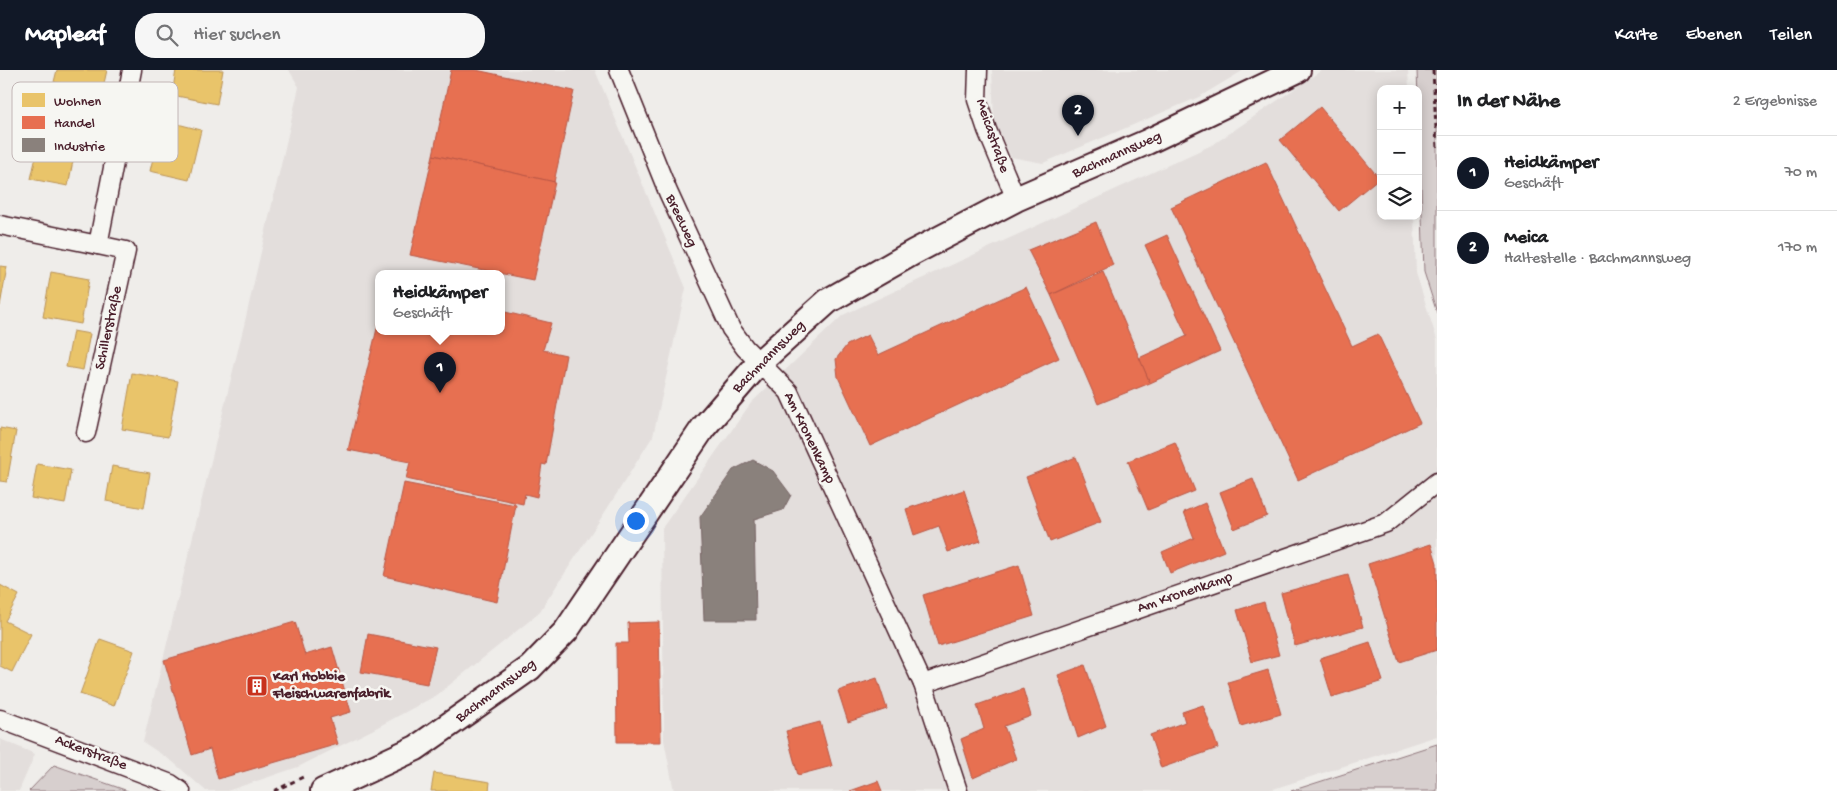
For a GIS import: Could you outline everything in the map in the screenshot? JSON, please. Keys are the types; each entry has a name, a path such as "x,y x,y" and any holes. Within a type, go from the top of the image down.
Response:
{"street":[{"name":"Breeweg","path":"619,70 668,192 731,329 745,348 759,362"},
{"name":"Meicastraße","path":"978,70 977,100 987,130 1016,199"},
{"name":"Bachmannsweg","path":"323,791 416,748 530,668 566,630 703,428 759,362 828,301 914,252 1016,199 1147,142 1298,70"},
{"path":"98,245 114,162"},
{"name":"Schillerstraße","path":"0,225 126,251 86,433"},
{"name":"Am Kronenkamp","path":"759,362 790,392 923,684 958,791"},
{"name":"Am Kronenkamp","path":"923,684 1386,523 1437,482"},
{"name":"Ackerstraße","path":"0,718 171,784 181,791"}],"path":[{"path":"1432,70 1437,148"}],"shaded area":[{"path":"289,70 595,70 686,288 653,436 538,614 437,695 372,730 298,767 227,791 206,791 173,762 143,742 246,317 299,87"},
{"path":"992,70 1244,70 1199,97 1043,163 1011,157 994,121"},
{"path":"1322,70 1408,70 1409,85 1377,85 1377,220 1414,220 1416,273 1437,340 1437,736 1267,791 674,791 664,740 662,528 751,403 843,315 1214,144"},
{"path":"1417,70 1437,70 1437,313 1424,272 1422,85 1418,85"},
{"path":"0,739 35,754 19,791 0,791"},
{"path":"1437,744 1437,791 1291,791"},
{"path":"54,765 128,791 29,791"}],"building: Wohnen":[{"path":"57,70 107,70 104,82 54,82"},
{"path":"176,70 223,70 217,104 178,96 178,82 174,82"},
{"path":"178,124 201,130 189,180 150,171 152,162 178,162"},
{"path":"35,162 73,162 68,186 31,179"},
{"path":"0,266 7,267 0,306"},
{"path":"51,272 89,279 81,324 43,317"},
{"path":"73,331 90,334 83,370 66,367"},
{"path":"132,373 178,381 168,437 122,429"},
{"path":"0,428 16,431 7,482 0,481"},
{"path":"37,464 71,470 65,504 31,498"},
{"path":"112,466 150,473 144,508 106,501"},
{"path":"0,585 19,595 5,621 31,634 12,672 0,666"},
{"path":"100,639 134,651 114,706 80,694"},
{"path":"434,773 490,782 489,791 431,791"}],"building: Handel":[{"path":"451,70 476,70 574,91 554,182 433,155"},
{"path":"1320,107 1377,176 1377,180 1339,211 1280,140"},
{"path":"433,155 555,182 533,280 505,274 505,270 484,270 410,255"},
{"path":"1266,162 1352,346 1378,334 1420,423 1298,480 1171,207"},
{"path":"1096,222 1113,265 1051,295 1028,250"},
{"path":"1167,235 1220,351 1150,383 1139,358 1187,336 1145,245"},
{"path":"1103,272 1150,383 1098,404 1051,295"},
{"path":"1026,287 1059,358 870,446 838,377 836,359 847,345 868,335 878,355"},
{"path":"505,312 551,323 543,350 566,355 546,465 542,464 537,497 525,494 523,504 406,479 410,462 348,450 375,335 505,335"},
{"path":"1175,442 1195,491 1148,510 1128,461"},
{"path":"1076,457 1101,522 1050,542 1026,477"},
{"path":"1253,479 1267,516 1234,529 1220,492"},
{"path":"404,483 516,505 497,602 384,576"},
{"path":"964,490 981,541 948,552 939,526 914,535 906,509"},
{"path":"1205,503 1224,551 1170,573 1162,552 1194,538 1184,512"},
{"path":"1431,544 1437,563 1437,650 1399,662 1368,564"},
{"path":"1019,565 1034,616 938,646 923,595"},
{"path":"1348,575 1363,627 1295,646 1281,593"},
{"path":"1264,602 1279,655 1252,662 1237,610"},
{"name":"Karl Hobbie Fleischwarenfabrik","path":"295,622 305,655 332,647 351,712 330,718 338,744 218,779 210,749 192,755 164,660"},
{"path":"659,622 661,742 617,742 616,643 629,643 628,623"},
{"path":"368,634 436,647 427,684 361,672"},
{"path":"1370,642 1383,681 1332,697 1320,658"},
{"path":"1085,665 1106,726 1078,738 1058,675"},
{"path":"1268,670 1281,714 1241,726 1228,682"},
{"path":"877,678 887,709 848,722 838,691"},
{"path":"1023,689 1031,716 1004,726 1016,759 973,778 961,739 984,729 977,705"},
{"path":"1203,705 1218,748 1161,768 1150,735 1185,722 1182,712"},
{"path":"820,722 832,766 798,775 786,731"},
{"path":"878,781 882,791 850,791"}],"building: Industrie":[{"path":"753,460 773,471 791,495 783,510 754,519 756,620 704,620 700,517 733,470"}],"place":[{"name":"Meica","path":"1078,136"},
{"name":"Heidkämper","path":"440,393"},
{"name":"Karl Hobbie Fleischwarenfabrik","path":"257,686"}]}
